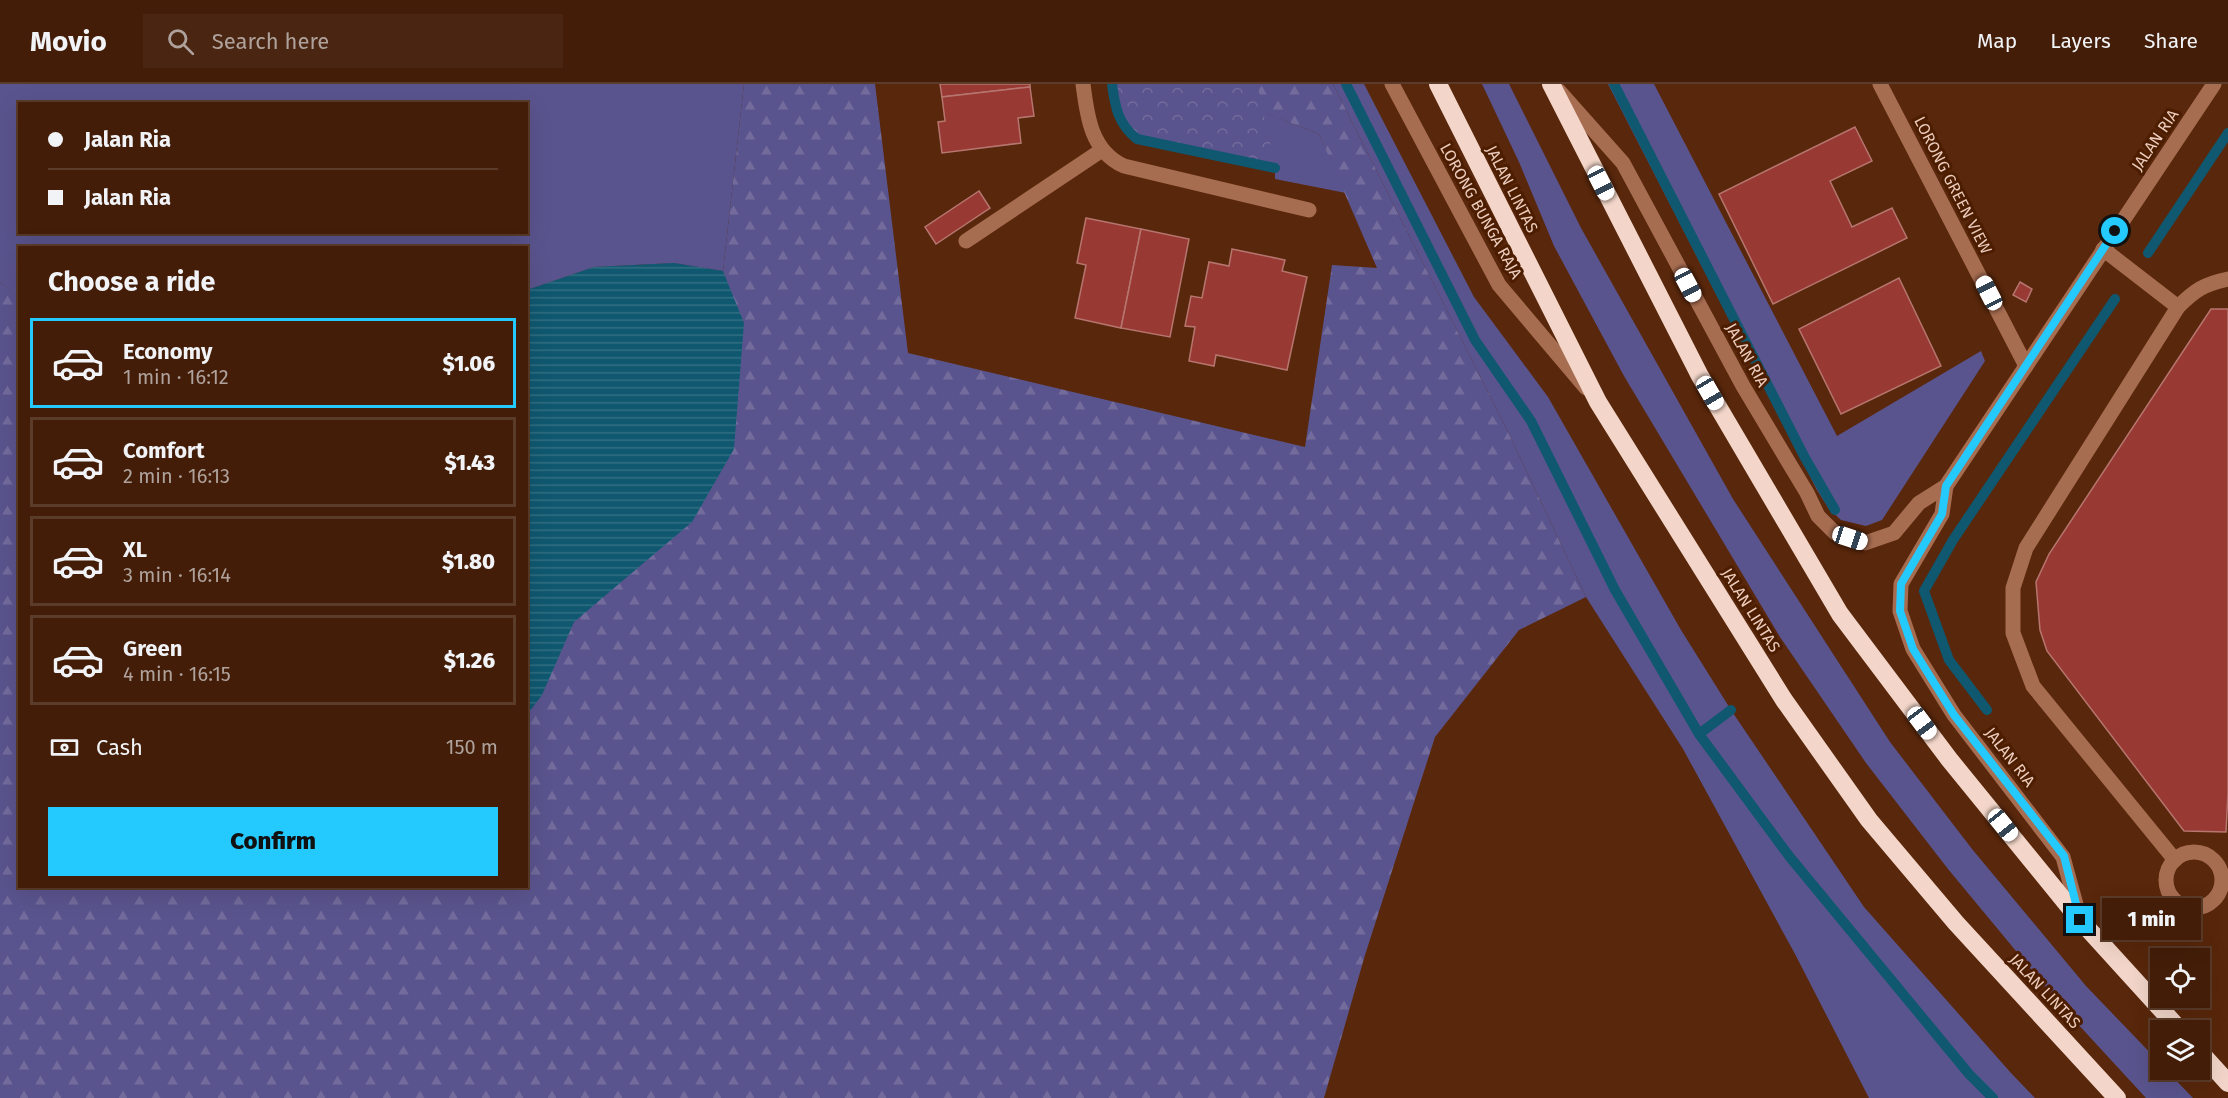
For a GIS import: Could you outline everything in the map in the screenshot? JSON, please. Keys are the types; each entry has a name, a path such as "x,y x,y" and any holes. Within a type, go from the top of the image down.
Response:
{"highway":[{"name":"JALAN LINTAS","path":"1438,84 1598,402 1784,700 1869,820 1956,923 2117,1098"},
{"path":"1552,84 1700,376 1840,614 1949,759 2080,920 2171,1020"},
{"path":"2210,1063 2228,1083"}],"street":[{"path":"1083,84 1087,113 1094,136 1111,160 1124,166 1309,210"},
{"name":"LORONG BUNGA RAJA","path":"1392,84 1499,285 1598,402"},
{"name":"JALAN RIA","path":"1552,84 1623,164 1743,386 1807,493 1818,516 1835,533 1865,543 1894,533 1919,503 1946,486 2214,84"},
{"name":"LORONG GREEN VIEW","path":"1880,84 2026,366"},
{"path":"966,241 1102,150"},
{"path":"2103,249 2178,308"},
{"path":"2175,860 2033,686 2013,633 2013,588 2026,548 2178,308 2194,290 2228,279"},
{"name":"JALAN RIA","path":"1946,486 1942,514 1901,584 1900,611 1913,649 1954,715 2064,856 2080,920"},
{"path":"2193,852 2205,854 2225,869 2217,896 2208,905 2196,909 2183,906 2173,899 2167,888 2167,875 2172,864 2181,856 2193,852"}],"green space":[{"path":"0,84 744,84 723,271 674,263 594,267 528,290 528,246 18,246 18,297 0,282"},
{"path":"744,84 875,84 908,353 1305,447 1332,265 1377,268 1319,134 1263,112 1257,84 1333,84 1506,428 1586,597 1519,630 1435,737 1365,955 1324,1098 0,1098 0,282 18,296 18,888 528,888 528,290 594,267 674,263 723,271"},
{"path":"1112,84 1257,84 1264,112 1319,134 1346,193 1275,179 1275,168 1137,139 1118,114"},
{"path":"1115,84 1257,84 1275,165 1138,137 1124,120"},
{"path":"1333,84 1364,84 1474,297 1548,397 1681,630 1731,710 1864,907 2035,1098 1869,1098 1795,954 1683,749 1586,597 1506,428"},
{"path":"1482,84 1509,84 1581,228 1733,499 1890,742 1972,849 2086,986 2150,1053 2150,1080 2176,1080 2193,1098 2146,1098 2064,1009 1948,869 1866,763 1780,637 1624,376 1554,246 1519,162"},
{"path":"1608,84 1654,84 1837,436 1981,351 1985,361 1882,520 1866,526 1841,520 1829,509 1817,490"}],"water":[{"path":"674,263 723,271 744,323 734,449 692,522 574,622 542,695 528,714 528,290 594,267"}],"building":[{"path":"940,84 1030,84 1030,87 942,97"},
{"path":"1030,87 1034,116 1018,118 1021,143 942,153 938,122 945,121 942,97"},
{"path":"1855,127 1872,161 1830,181 1852,227 1892,208 1907,238 1773,304 1719,194"},
{"path":"979,191 990,208 936,244 925,227"},
{"path":"1086,218 1141,229 1121,328 1075,318 1086,265 1077,263"},
{"path":"1141,229 1189,239 1170,337 1121,328"},
{"path":"1232,249 1285,260 1282,271 1307,277 1287,370 1216,355 1214,366 1189,361 1195,327 1185,326 1191,296 1202,298 1209,262 1229,266"},
{"path":"1899,278 1941,366 1841,414 1799,329"},
{"path":"2020,282 2032,289 2026,302 2013,295"},
{"path":"2211,309 2228,309 2228,793 2226,832 2184,831 2047,651 2040,630 2036,582 2049,554"}],"waterway":[{"path":"1112,84 1118,114 1137,139 1275,168"},
{"path":"1346,84 1475,340 1531,421 1615,590 1699,734"},
{"path":"1614,84 1804,456 1835,510"},
{"path":"2148,253 2228,133"},
{"path":"1987,710 1949,660 1924,591 1953,540 2115,299"},
{"path":"1731,710 1699,734 1789,856 1969,1074 1993,1098"}],"route":[{"path":"2080,920 2064,856 1954,715 1913,649 1900,611 1901,584 1942,514 1946,486 2115,231"}]}
